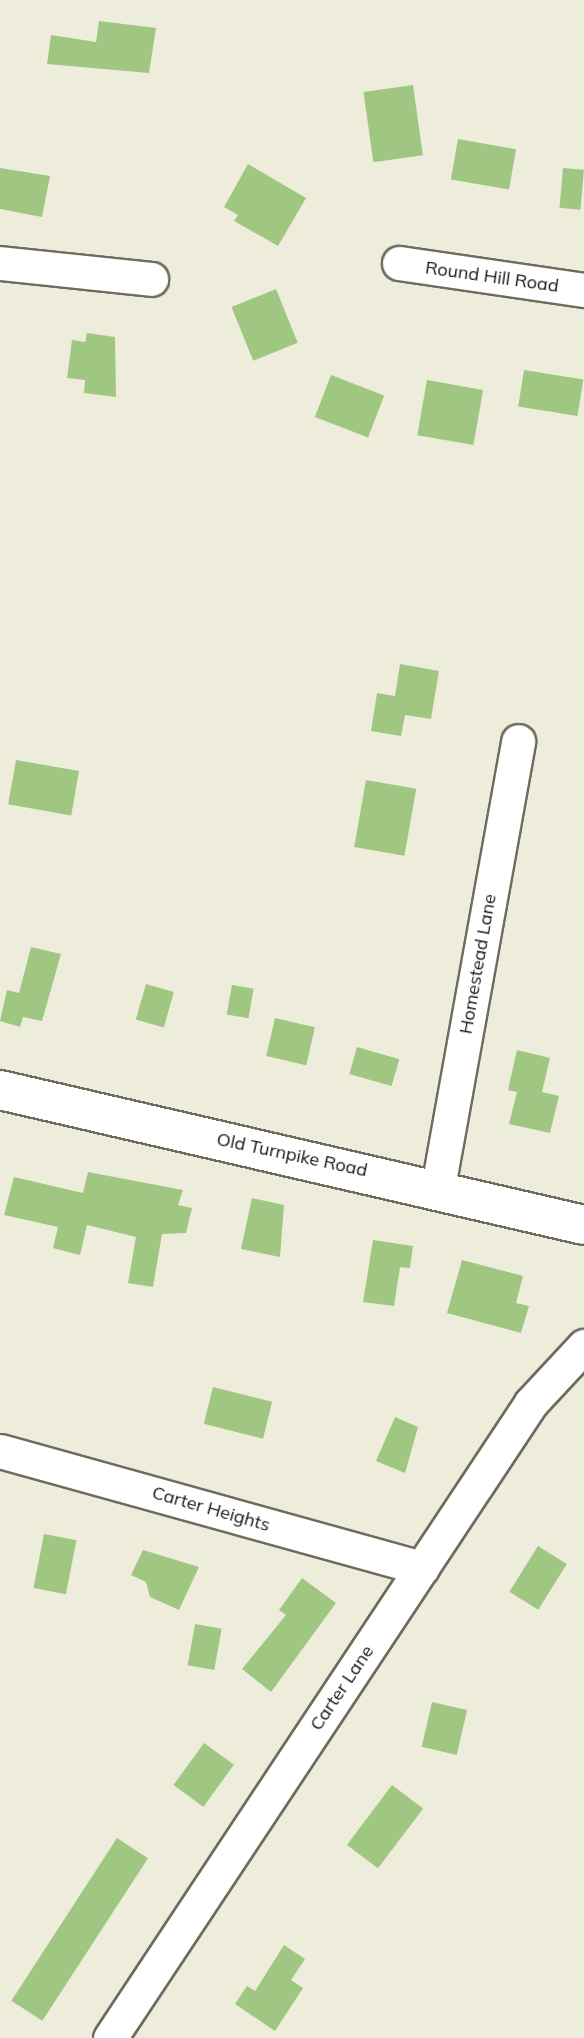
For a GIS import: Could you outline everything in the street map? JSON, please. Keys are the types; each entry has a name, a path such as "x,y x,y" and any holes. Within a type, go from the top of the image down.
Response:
{"main road":[{"name":"Old Turnpike Road","path":"0,1090 438,1188 584,1225"}],"street":[{"path":"0,263 151,279"},
{"name":"Round Hill Road","path":"399,263 584,290"},
{"name":"Homestead Lane","path":"438,1188 518,741"},
{"name":"Carter Lane","path":"110,2038 531,1403 584,1346"},
{"name":"Carter Heights","path":"0,1451 422,1568"}],"building":[{"path":"99,21 156,28 149,73 47,64 51,35 96,42"},
{"path":"413,85 423,155 373,162 363,92"},
{"path":"458,139 516,149 509,190 451,179"},
{"path":"248,164 306,198 278,246 234,221 238,215 224,207"},
{"path":"0,168 50,176 42,217 0,209"},
{"path":"563,168 584,170 580,210 560,208"},
{"path":"276,289 298,343 253,361 231,307"},
{"path":"87,333 115,337 116,397 84,393 85,380 67,378 72,340 85,342"},
{"path":"524,370 583,379 577,416 518,407"},
{"path":"331,375 384,395 368,437 315,417"},
{"path":"427,380 483,390 473,445 417,435"},
{"path":"400,664 439,671 431,719 405,715 401,736 371,731 377,693 395,696"},
{"path":"16,760 79,771 71,815 8,804"},
{"path":"366,780 416,789 404,856 354,847"},
{"path":"31,947 61,954 42,1021 23,1017 20,1027 0,1021 7,990 19,993"},
{"path":"146,984 174,992 164,1028 136,1020"},
{"path":"232,985 254,989 248,1018 227,1015"},
{"path":"275,1018 315,1027 306,1065 266,1056"},
{"path":"357,1047 399,1059 392,1086 349,1074"},
{"path":"517,1050 550,1058 542,1092 559,1096 550,1133 509,1124 517,1092 508,1090"},
{"path":"88,1172 183,1190 178,1205 192,1208 186,1233 162,1234 153,1287 128,1283 136,1237 87,1225 80,1255 53,1248 58,1227 4,1215 14,1177 83,1193"},
{"path":"252,1198 284,1205 280,1257 241,1249"},
{"path":"373,1240 413,1246 410,1268 400,1267 394,1306 363,1302"},
{"path":"462,1260 523,1276 516,1303 529,1306 521,1333 447,1313"},
{"path":"213,1387 272,1402 263,1439 204,1424"},
{"path":"395,1417 418,1427 405,1473 376,1461"},
{"path":"44,1534 76,1540 66,1594 34,1588"},
{"path":"538,1546 567,1564 538,1610 509,1592"},
{"path":"143,1550 199,1567 179,1610 150,1597 146,1582 131,1575"},
{"path":"302,1578 336,1603 271,1692 242,1669 286,1615 279,1610"},
{"path":"195,1624 222,1629 214,1670 188,1665"},
{"path":"432,1702 467,1710 457,1755 422,1747"},
{"path":"204,1743 234,1765 203,1807 173,1785"},
{"path":"392,1785 423,1808 378,1868 347,1845"},
{"path":"117,1838 148,1858 42,2021 11,2001"},
{"path":"284,1945 305,1959 291,1980 303,1988 275,2031 235,2004 247,1986 255,1991"}]}
